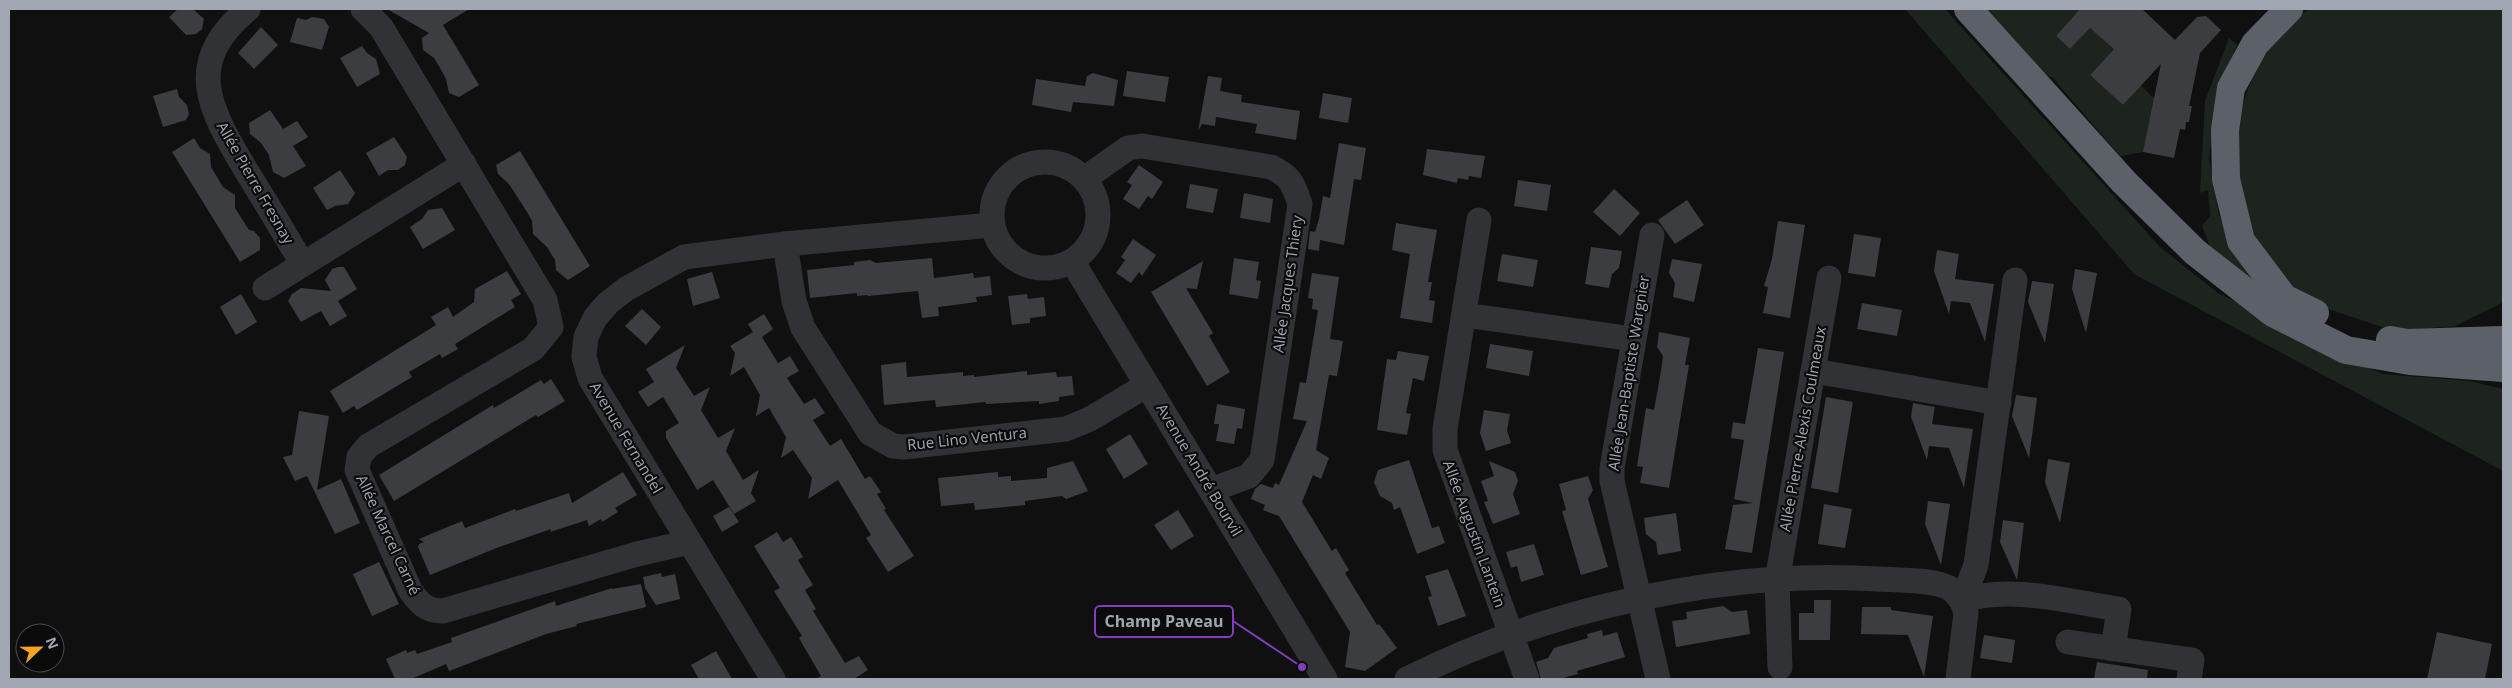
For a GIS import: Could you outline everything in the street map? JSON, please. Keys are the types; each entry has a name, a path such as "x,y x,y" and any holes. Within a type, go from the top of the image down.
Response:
{"highway":[{"path":"1968,9 2124,182 2196,252 2273,313 2346,350 2410,361 2503,368"},
{"path":"2289,9 2256,44 2231,88 2225,130 2226,179 2241,240 2284,298 2357,334 2408,344 2503,340"},
{"path":"2456,342 2495,326 2503,319"}],"street":[{"path":"363,9 381,27 545,300 550,326 586,337"},
{"name":"Allée Pierre Fresnay","path":"236,12 223,32 212,55 209,69 210,98 221,127 302,263"},
{"name":"Allée Jacques Thiery","path":"1084,179 1128,148 1142,146 1271,167 1287,175 1294,187 1300,204 1262,460 1248,476 1211,490"},
{"path":"1051,162 1069,168 1084,179 1094,195 1098,214 1095,232 1086,249 1072,261 1053,268 1033,267 1014,259 1000,244 992,225 992,204 1000,185 1015,170 1032,163 1051,162"},
{"path":"265,288 302,263 464,164"},
{"name":"Allée Augustin Lantein","path":"1479,220 1445,429 1445,450 1527,679"},
{"name":"Avenue Fernandel","path":"773,679 590,378 584,357 586,337 595,318 608,303 626,289 684,256 785,244 992,225"},
{"name":"Allée Jean-Baptiste Wargnier","path":"1652,235 1633,339 1612,481 1658,679"},
{"name":"Rue Lino Ventura","path":"785,244 794,302 804,328 870,433 893,446 904,447 1066,429 1090,419 1147,385"},
{"name":"Avenue André Bourvil","path":"1072,261 1325,679"},
{"name":"Allée Pierre-Alexis Coulmeaux","path":"1780,666 1777,580 1829,278"},
{"path":"1962,601 1976,565 2015,280"},
{"path":"1464,315 1633,339"},
{"name":"Allée Marcel Carné","path":"550,326 533,349 368,446 359,457 357,470 410,590 420,604 432,611 443,611 637,554 689,542"},
{"path":"1814,371 1998,403"},
{"path":"1408,679 1453,657 1510,634 1638,598 1702,587 1827,577 1916,581 1952,589 1962,601 1966,613 1958,679"},
{"path":"1962,601 1978,595 2020,595 2119,608 2113,649"},
{"path":"2068,642 2192,660 2189,679"}],"shaded area":[{"path":"1905,9 1945,9 2160,247 2218,293 2382,374 2470,381 2503,389 2503,471 2134,274"},
{"path":"1977,9 2080,9 2056,36 2070,49 2090,28 2092,30 2128,33 2090,75 2123,105 2135,92 2130,73 2151,96 2159,100 2143,152 2120,156 2052,77 2034,73"},
{"path":"2311,9 2503,9 2503,301 2500,304 2455,326 2394,331 2325,308 2292,287 2248,232 2234,176 2240,111 2254,73 2273,40 2294,17"},
{"path":"2229,38 2237,45 2219,88 2209,158 2219,215 2234,245 2265,295 2215,259 2202,226 2210,216 2208,190 2200,193 2205,101"}],"building":[{"path":"178,9 193,9 204,19 202,29 196,34 186,35 169,17"},
{"path":"387,9 469,9 443,25 479,85 459,97 449,93 446,79 439,66 434,58 423,50 422,38 429,33"},
{"path":"2080,9 2142,9 2175,40 2197,17 2206,16 2221,30 2200,53 2189,106 2192,106 2189,122 2186,122 2185,130 2180,129 2174,158 2143,152 2161,64 2123,105 2090,75 2114,49 2090,28 2070,49 2056,36"},
{"path":"312,17 324,19 329,27 322,50 290,42 297,18 306,20"},
{"path":"261,27 278,45 254,69 238,53"},
{"path":"362,46 367,53 376,59 380,74 357,87 340,58"},
{"path":"1127,71 1169,77 1165,102 1123,96"},
{"path":"1093,73 1118,80 1114,106 1073,102 1071,112 1032,105 1036,79 1085,86 1087,76"},
{"path":"1208,76 1222,78 1220,91 1242,95 1241,102 1300,111 1296,140 1255,133 1257,124 1216,117 1215,126 1202,124 1198,131"},
{"path":"177,89 179,97 187,105 189,114 186,120 163,127 153,96"},
{"path":"1323,93 1352,98 1348,123 1319,118"},
{"path":"270,110 283,129 297,121 308,137 293,146 306,166 284,178 273,172 269,155 261,143 250,134 249,123"},
{"path":"394,137 407,157 405,165 398,170 388,170 379,176 366,153"},
{"path":"194,138 200,148 210,154 211,167 223,187 235,195 235,208 249,230 254,231 260,238 260,250 240,262 172,152"},
{"path":"1339,143 1366,148 1361,180 1354,179 1344,245 1320,240 1319,251 1308,249 1310,231 1315,232 1323,196 1330,198"},
{"path":"1427,149 1485,156 1481,178 1469,176 1468,180 1458,178 1457,183 1423,175"},
{"path":"520,151 590,266 568,280 556,270 555,260 547,247 533,234 532,221 527,212 509,184 498,174 496,165"},
{"path":"1139,165 1163,182 1152,199 1148,196 1139,209 1123,199 1132,185 1127,182"},
{"path":"340,170 355,193 348,204 335,206 327,210 313,188"},
{"path":"1518,180 1551,185 1547,211 1514,206"},
{"path":"1190,184 1218,189 1213,213 1186,208"},
{"path":"1614,189 1640,213 1620,236 1593,212"},
{"path":"1244,193 1273,199 1270,223 1240,218"},
{"path":"1687,200 1704,225 1675,244 1658,220"},
{"path":"442,208 455,230 423,249 410,227 422,219 428,210"},
{"path":"1778,221 1805,225 1790,318 1763,313 1768,287 1764,286 1772,259"},
{"path":"1396,223 1437,230 1428,282 1432,282 1429,300 1435,301 1432,323 1400,318 1410,254 1392,250"},
{"path":"1854,234 1881,238 1875,277 1848,273"},
{"path":"1133,239 1156,255 1142,276 1139,272 1131,283 1116,273 1125,260 1121,257"},
{"path":"1591,247 1622,251 1619,268 1612,274 1609,288 1585,284"},
{"path":"1937,250 1959,254 1955,279 1994,284 1985,342 1970,303 1951,301 1949,314 1934,271"},
{"path":"1502,254 1538,260 1533,287 1497,281"},
{"path":"932,258 934,278 973,273 974,278 990,276 992,295 976,297 977,302 938,307 939,316 922,318 918,291 868,296 857,296 857,293 810,298 807,270 854,265 854,262 870,260 876,263"},
{"path":"1234,258 1259,262 1256,280 1261,281 1258,299 1229,294"},
{"path":"1672,259 1702,264 1694,302 1673,297 1675,283 1669,273"},
{"path":"1203,261 1197,289 1186,288 1213,333 1209,336 1230,372 1207,386 1151,292"},
{"path":"344,267 357,289 338,301 347,316 330,326 321,311 301,322 288,301 292,294 301,288 331,291 325,280 332,269"},
{"path":"2075,269 2097,273 2086,333 2072,289"},
{"path":"507,271 521,294 511,300 515,307 455,344 458,349 442,358 440,354 409,372 412,377 357,410 354,406 343,413 330,391 436,325 431,317 448,307 453,317 474,302 475,289"},
{"path":"712,272 720,298 693,306 687,279"},
{"path":"1312,273 1339,277 1330,339 1343,341 1337,376 1329,375 1316,450 1329,458 1321,479 1313,475 1302,502 1332,551 1336,548 1349,570 1345,573 1377,625 1379,624 1397,648 1365,671 1345,667 1350,632 1279,516 1263,510 1265,505 1251,499 1255,489 1261,484 1273,488 1275,483 1279,485 1307,421 1293,419 1300,382 1306,383 1318,310 1312,309 1313,299 1308,298"},
{"path":"2032,281 2054,284 2045,343 2028,302"},
{"path":"241,294 257,322 236,335 220,307"},
{"path":"1027,294 1028,299 1044,297 1046,316 1030,318 1030,323 1012,325 1008,296"},
{"path":"1862,303 1902,310 1897,336 1857,329"},
{"path":"642,309 661,327 646,345 625,326"},
{"path":"764,314 773,329 762,337 778,363 790,356 799,371 787,378 804,404 815,398 825,413 813,420 830,446 841,439 865,479 870,476 881,492 877,494 886,509 884,510 914,556 888,572 866,538 871,535 838,480 808,499 812,478 793,450 781,458 786,437 769,408 756,416 760,395 744,367 730,376 735,353 730,346 753,332 748,324"},
{"path":"1659,332 1690,338 1685,365 1689,365 1669,488 1640,483 1643,467 1637,466 1646,408 1654,410 1661,371 1663,356 1657,347"},
{"path":"1490,344 1533,351 1529,376 1486,368"},
{"path":"685,345 676,368 694,396 710,387 701,410 718,438 735,428 726,451 743,480 759,470 751,493 756,501 734,514 713,480 697,490 666,438 666,431 679,423 663,397 648,407 638,392 654,382 646,369"},
{"path":"1758,348 1784,352 1752,553 1725,549 1733,505 1753,503 1734,499 1744,440 1731,438 1733,422 1745,424"},
{"path":"1398,351 1429,356 1424,381 1413,378 1406,413 1411,414 1407,435 1377,430 1387,359 1396,360"},
{"path":"906,362 907,377 963,372 963,376 974,375 974,377 1027,371 1027,375 1056,372 1057,377 1072,376 1074,395 1059,397 1059,401 1039,404 1039,401 986,404 986,402 936,407 935,400 884,405 881,365"},
{"path":"551,379 565,401 538,417 536,415 394,501 379,475 493,405 494,408 541,380 544,384"},
{"path":"2016,395 2037,398 2029,458 2012,416"},
{"path":"1826,397 1853,402 1838,493 1811,488"},
{"path":"1913,403 1935,407 1932,424 1973,429 1964,488 1949,448 1929,446 1927,460 1911,417"},
{"path":"1217,404 1245,409 1242,429 1237,428 1234,444 1216,441 1219,424 1214,424"},
{"path":"1484,410 1510,414 1507,430 1511,443 1486,451 1480,433"},
{"path":"299,411 329,416 317,490 341,479 360,523 335,534 307,476 295,481 283,457 292,455"},
{"path":"1130,434 1148,464 1124,479 1106,449"},
{"path":"2048,459 2070,463 2060,523 2045,482"},
{"path":"1409,460 1432,528 1439,526 1445,543 1417,554 1400,507 1394,510 1392,503 1380,496 1374,482 1378,470"},
{"path":"1073,461 1088,491 1066,499 1062,496 1025,501 1025,505 975,510 974,503 941,506 938,478 998,472 998,477 1011,476 1011,481 1047,478 1047,468"},
{"path":"1489,461 1515,472 1518,481 1513,494 1520,514 1493,524 1484,502 1488,501 1481,481 1494,476"},
{"path":"623,472 637,495 615,508 618,512 602,522 601,519 589,526 587,520 550,532 551,529 499,547 430,575 418,547 419,544 424,542 419,539 462,521 465,528 515,509 516,511 569,493 572,503"},
{"path":"1588,476 1593,490 1588,499 1608,567 1581,575 1562,511 1566,510 1559,484"},
{"path":"1928,501 1950,504 1941,565 1925,524"},
{"path":"1824,504 1852,509 1845,548 1818,544"},
{"path":"729,507 739,522 722,532 713,516"},
{"path":"1178,510 1194,536 1171,550 1154,525"},
{"path":"1676,513 1681,551 1658,555 1656,542 1646,534 1644,518"},
{"path":"2003,520 2024,523 2017,580 2000,542"},
{"path":"777,532 783,542 791,537 803,557 798,560 813,585 805,590 816,609 813,611 845,663 859,656 868,670 854,679 816,679 821,676 799,638 802,636 774,591 780,588 754,546"},
{"path":"1534,544 1544,575 1521,582 1517,566 1511,568 1506,552"},
{"path":"379,562 399,604 372,616 353,574"},
{"path":"1448,569 1466,616 1438,626 1428,597 1432,596 1425,576"},
{"path":"661,573 662,577 675,574 680,599 656,605 645,588 643,577"},
{"path":"641,584 646,607 576,624 577,626 546,634 449,671 446,664 411,679 395,679 386,659 406,650 407,653 415,650 417,654 452,642 451,638 555,601 556,606 612,588"},
{"path":"1814,600 1831,600 1830,640 1799,640 1799,613 1814,613"},
{"path":"1723,606 1732,612 1747,610 1750,634 1676,647 1672,621 1687,619 1686,612"},
{"path":"1862,607 1891,607 1891,610 1933,616 1924,677 1908,635 1861,634"},
{"path":"1602,630 1603,636 1617,632 1625,657 1577,671 1578,674 1559,679 1541,679 1536,662 1548,658 1554,648 1588,638 1587,634"},
{"path":"2437,632 2492,644 2485,679 2427,679"},
{"path":"1984,635 2015,640 2012,663 1980,658"},
{"path":"716,651 732,679 699,679 691,665"},
{"path":"2097,662 2148,670 2147,679 2094,679"}],"place":[{"name":"Champ Paveau","path":"1302,667"}]}
